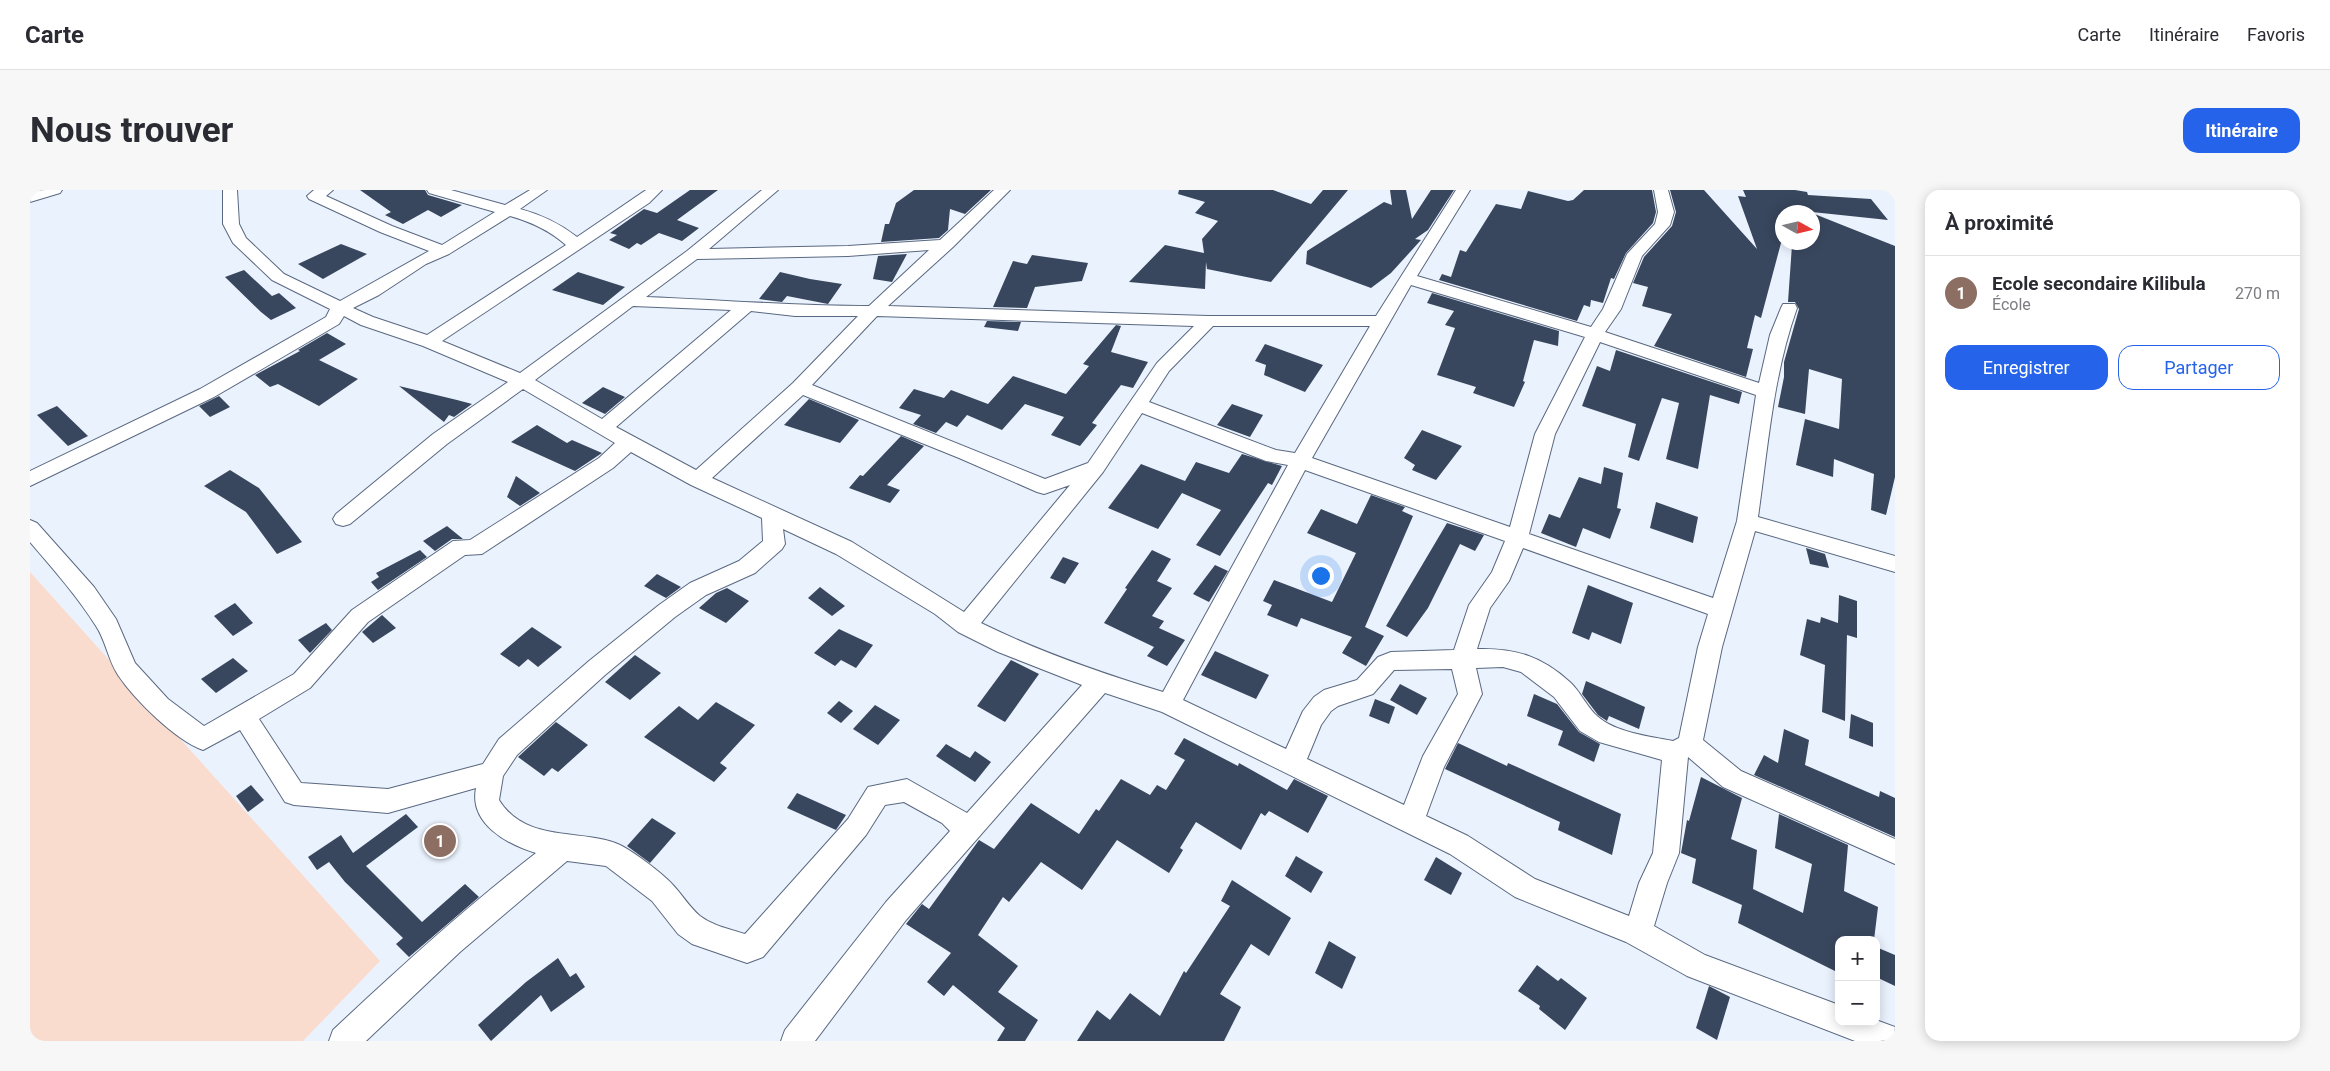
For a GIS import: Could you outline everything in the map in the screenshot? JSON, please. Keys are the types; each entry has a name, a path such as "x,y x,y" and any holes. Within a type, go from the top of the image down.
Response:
{"street":[{"path":"30,197 55,190"},
{"path":"230,190 231,224 239,240 278,277 367,321 429,342 522,381 698,480 844,548 943,608 966,626 1006,646 1100,682 1169,704 1293,762 1410,823 1459,845 1525,888 1636,932 1697,966 1835,1018"},
{"path":"326,190 314,196 386,230 443,251"},
{"path":"434,190 536,218 557,229 576,245"},
{"path":"30,479 206,393 332,320 339,308 373,291 420,261 443,251 540,190"},
{"path":"429,342 576,245 655,190"},
{"path":"343,519 440,439 522,381 628,300 693,254 771,190"},
{"path":"698,480 800,387 872,311 1003,190"},
{"path":"1169,704 1300,461 1407,278 1463,190"},
{"path":"1410,823 1432,764 1470,694 1462,660 1480,605 1501,575 1517,538 1545,434 1595,334 1612,308 1635,254 1662,225 1666,212 1661,190"},
{"path":"693,254 848,251 946,244"},
{"path":"1407,278 1595,334 1766,392"},
{"path":"628,300 747,306 795,311 872,311 1208,321 1382,321"},
{"path":"603,428 747,306"},
{"path":"1636,932 1639,928 1653,883 1666,853 1682,748 1747,521 1766,392 1779,335 1790,308"},
{"path":"966,626 1096,467 1163,367 1208,321"},
{"path":"800,387 966,453 1044,487 1096,467"},
{"path":"1138,405 1274,456 1300,461 1722,610"},
{"path":"30,528 86,593 108,624 126,668 159,706 203,740 302,681 360,616 461,547 474,548 606,463 630,443"},
{"path":"772,516 774,544 747,567 698,589 659,618 597,668 508,747 491,773 486,802 497,820 531,839 562,848 592,850 613,855 662,892 688,924 702,934 747,949 753,947 857,827 878,795 907,790 951,815 967,829"},
{"path":"1747,521 1895,564"},
{"path":"1293,762 1319,706 1330,698 1360,690 1370,683 1384,663 1392,661 1503,658 1529,665 1562,690 1588,724 1608,735 1630,742 1682,748 1732,779 1895,852"},
{"path":"796,1041 896,912 967,829 1100,682"},
{"path":"244,716 294,794 388,801 491,773"},
{"path":"344,1041 426,962 492,903 562,848"},
{"path":"1854,1026 1893,1041"}],"shaded area":[{"path":"30,572 380,961 303,1041 30,1041"}],"building":[{"path":"360,190 425,190 428,195 462,205 441,217 428,210 403,224 385,215 391,212"},
{"path":"690,190 718,190 677,220 699,228 682,241 659,233 641,245 637,243 629,249 609,240 617,235 610,233 644,209 657,213"},
{"path":"914,190 991,190 965,214 950,209 948,230 939,238 881,242 885,224 889,224 896,203"},
{"path":"1179,190 1273,190 1311,204 1323,190 1348,190 1271,282 1207,269 1206,262 1205,289 1129,282 1165,245 1204,253 1202,239 1218,221 1195,213 1205,202 1178,194"},
{"path":"1390,190 1406,190 1412,219 1431,190 1454,190 1428,230 1415,239 1421,240 1391,273 1371,288 1306,264 1307,251 1384,202 1392,205"},
{"path":"1584,190 1652,190 1656,212 1653,223 1626,253 1614,279 1611,278 1603,303 1591,300 1590,307 1584,305 1577,321 1439,280 1442,274 1451,277 1460,250 1466,252 1496,204 1521,209 1528,191 1568,201 1573,200"},
{"path":"1670,190 1704,190 1757,249 1738,196 1746,197 1743,190 1795,190 1807,192 1808,195 1871,199 1888,220 1820,213 1820,205 1775,205 1775,250 1779,250 1761,318 1755,315 1747,348 1753,349 1746,377 1654,346 1672,314 1642,306 1648,287 1633,283 1644,257 1672,226 1676,212"},
{"path":"1820,216 1895,246 1895,477 1886,515 1871,510 1874,474 1834,459 1833,477 1796,465 1805,419 1839,429 1842,379 1809,369 1805,414 1778,407 1784,377 1784,362 1799,309 1795,302 1788,302 1792,250 1820,250"},
{"path":"341,244 367,254 323,279 298,264"},
{"path":"907,254 892,282 873,279 878,256"},
{"path":"1032,255 1088,263 1082,281 1035,287 1027,308 993,307 1013,261 1027,264"},
{"path":"244,270 272,296 279,293 296,308 271,320 225,277"},
{"path":"578,272 625,287 603,305 552,290"},
{"path":"780,272 842,284 828,304 787,296 782,302 759,299"},
{"path":"1432,293 1559,331 1558,346 1534,340 1523,381 1525,382 1514,407 1473,393 1476,387 1437,375 1455,328 1445,325 1454,311 1427,303"},
{"path":"987,321 1021,322 1018,331 984,327"},
{"path":"1116,325 1121,326 1111,352 1148,362 1133,388 1121,385 1092,423 1097,425 1080,446 1051,435 1064,417 1025,404 1002,430 967,415 957,427 946,422 936,433 913,424 921,415 899,408 914,389 944,398 951,390 988,404 1013,376 1066,394 1089,366 1083,364"},
{"path":"327,333 346,344 319,360 358,379 319,406 278,384 270,387 255,375 300,351 298,350"},
{"path":"1265,344 1323,365 1305,392 1264,375 1266,365 1255,361"},
{"path":"1616,350 1742,392 1739,404 1710,395 1698,469 1666,459 1679,403 1662,398 1639,461 1628,457 1636,424 1582,406 1597,366 1610,371"},
{"path":"399,386 472,404 454,417 449,415 444,422"},
{"path":"603,387 625,397 605,414 582,403"},
{"path":"219,396 230,407 210,417 199,406"},
{"path":"809,399 859,420 840,443 784,425"},
{"path":"1232,404 1263,415 1250,437 1217,425"},
{"path":"57,406 88,436 68,446 37,415"},
{"path":"537,425 567,443 572,440 602,453 575,471 511,442"},
{"path":"1422,430 1462,446 1436,480 1412,470 1415,465 1404,458"},
{"path":"901,436 924,446 887,485 900,490 890,503 849,488 860,475 863,476"},
{"path":"1242,454 1282,466 1272,485 1268,483 1220,556 1196,545 1221,510 1182,493 1158,529 1108,508 1141,464 1185,481 1196,462 1229,473"},
{"path":"1604,467 1623,473 1617,508 1621,509 1610,539 1583,528 1576,547 1541,533 1549,514 1560,518 1579,477 1601,484"},
{"path":"230,470 259,488 302,542 277,554 246,512 204,486"},
{"path":"516,476 540,493 520,506 507,497"},
{"path":"1371,495 1405,507 1402,511 1413,516 1365,627 1384,636 1366,666 1342,653 1352,637 1301,618 1297,627 1267,615 1272,605 1263,601 1274,580 1332,602 1356,553 1307,533 1321,509 1357,524"},
{"path":"1656,502 1698,517 1693,543 1650,528"},
{"path":"1447,523 1484,535 1475,551 1460,544 1428,608 1407,637 1386,626"},
{"path":"447,526 463,539 452,539 435,551 423,541"},
{"path":"1806,548 1825,554 1829,568 1810,564"},
{"path":"420,550 427,557 378,590 371,582 379,577 376,573"},
{"path":"1152,550 1171,559 1157,581 1172,588 1152,616 1164,621 1159,628 1185,640 1167,666 1147,656 1154,647 1104,623 1127,589 1125,588"},
{"path":"1063,557 1079,563 1065,584 1050,578"},
{"path":"1215,565 1228,571 1209,602 1193,594"},
{"path":"657,574 681,587 666,598 644,586"},
{"path":"1588,585 1633,603 1621,644 1592,632 1589,640 1572,633"},
{"path":"820,587 845,606 832,616 808,598"},
{"path":"727,588 749,601 726,623 699,608 716,593"},
{"path":"1839,595 1857,601 1857,638 1847,635 1845,721 1822,712 1825,665 1800,655 1807,619 1820,623 1821,617 1838,623"},
{"path":"235,603 253,623 233,636 214,616"},
{"path":"382,615 396,628 373,643 362,632"},
{"path":"326,623 332,630 310,653 298,640"},
{"path":"532,627 562,647 538,667 528,659 519,667 500,654"},
{"path":"839,629 873,645 856,668 841,660 835,666 814,653"},
{"path":"1215,651 1269,675 1256,699 1201,675"},
{"path":"635,655 661,673 630,700 605,682"},
{"path":"233,658 248,671 216,693 201,679"},
{"path":"1011,660 1039,674 1005,722 977,706"},
{"path":"1586,681 1645,707 1639,729 1609,716 1607,721 1598,715 1582,694"},
{"path":"1400,684 1427,698 1417,715 1390,700"},
{"path":"1534,694 1557,704 1579,732 1600,744 1594,762 1558,745 1563,731 1527,716"},
{"path":"1375,699 1395,707 1389,724 1369,716"},
{"path":"839,701 853,711 841,723 827,713"},
{"path":"716,702 755,725 720,763 727,768 714,782 644,737 679,706 698,720"},
{"path":"875,705 900,720 878,745 853,729"},
{"path":"1851,714 1873,723 1873,747 1849,738"},
{"path":"556,722 588,745 558,772 552,768 544,776 518,757"},
{"path":"1784,729 1809,740 1805,765 1879,797 1880,791 1895,798 1895,837 1754,775 1764,755 1778,763"},
{"path":"1184,738 1238,766 1239,763 1287,790 1294,779 1328,796 1308,833 1269,811 1265,816 1261,813 1241,850 1196,822 1180,848 1183,850 1169,873 1117,840 1082,890 1041,862 1009,902 1003,897 978,935 1018,966 998,992 1038,1020 1025,1041 997,1041 1005,1028 953,985 944,996 927,982 951,953 906,924 922,904 929,909 979,840 994,849 1031,803 1079,834 1096,809 1099,811 1121,779 1150,795 1157,785 1166,790 1185,760 1174,754"},
{"path":"1458,743 1507,766 1508,763 1621,814 1612,855 1558,830 1560,822 1445,769"},
{"path":"946,744 970,758 975,751 991,762 975,782 936,756"},
{"path":"1701,777 1742,798 1731,839 1757,850 1753,889 1803,913 1812,864 1775,848 1779,814 1848,845 1844,891 1878,907 1874,936 1835,936 1835,971 1738,923 1742,905 1692,883 1696,859 1681,853 1687,820 1689,821"},
{"path":"251,785 264,800 248,812 236,796"},
{"path":"797,793 846,815 836,830 787,808"},
{"path":"406,814 418,827 366,866 422,922 465,884 479,897 409,957 396,944 403,938 345,882 329,862 317,870 308,857 341,835 353,853"},
{"path":"652,818 676,833 650,863 627,846"},
{"path":"1296,856 1323,872 1311,893 1285,876"},
{"path":"1436,857 1462,873 1451,895 1424,880"},
{"path":"1232,880 1291,918 1269,956 1251,944 1220,994 1241,1007 1224,1041 1077,1041 1097,1010 1110,1020 1130,993 1160,1016 1184,971 1186,973 1230,906 1221,901"},
{"path":"1329,941 1356,957 1342,989 1315,973"},
{"path":"1880,949 1895,955 1895,986 1880,979"},
{"path":"558,958 570,977 576,973 585,987 551,1012 541,995 491,1041 478,1025 526,982"},
{"path":"1537,965 1558,981 1561,978 1587,998 1565,1030 1539,1009 1540,1006 1518,991"},
{"path":"1709,986 1730,997 1717,1040 1696,1028"}],"place":[{"name":"Ecole secondaire Kilibula","path":"440,841"}]}
